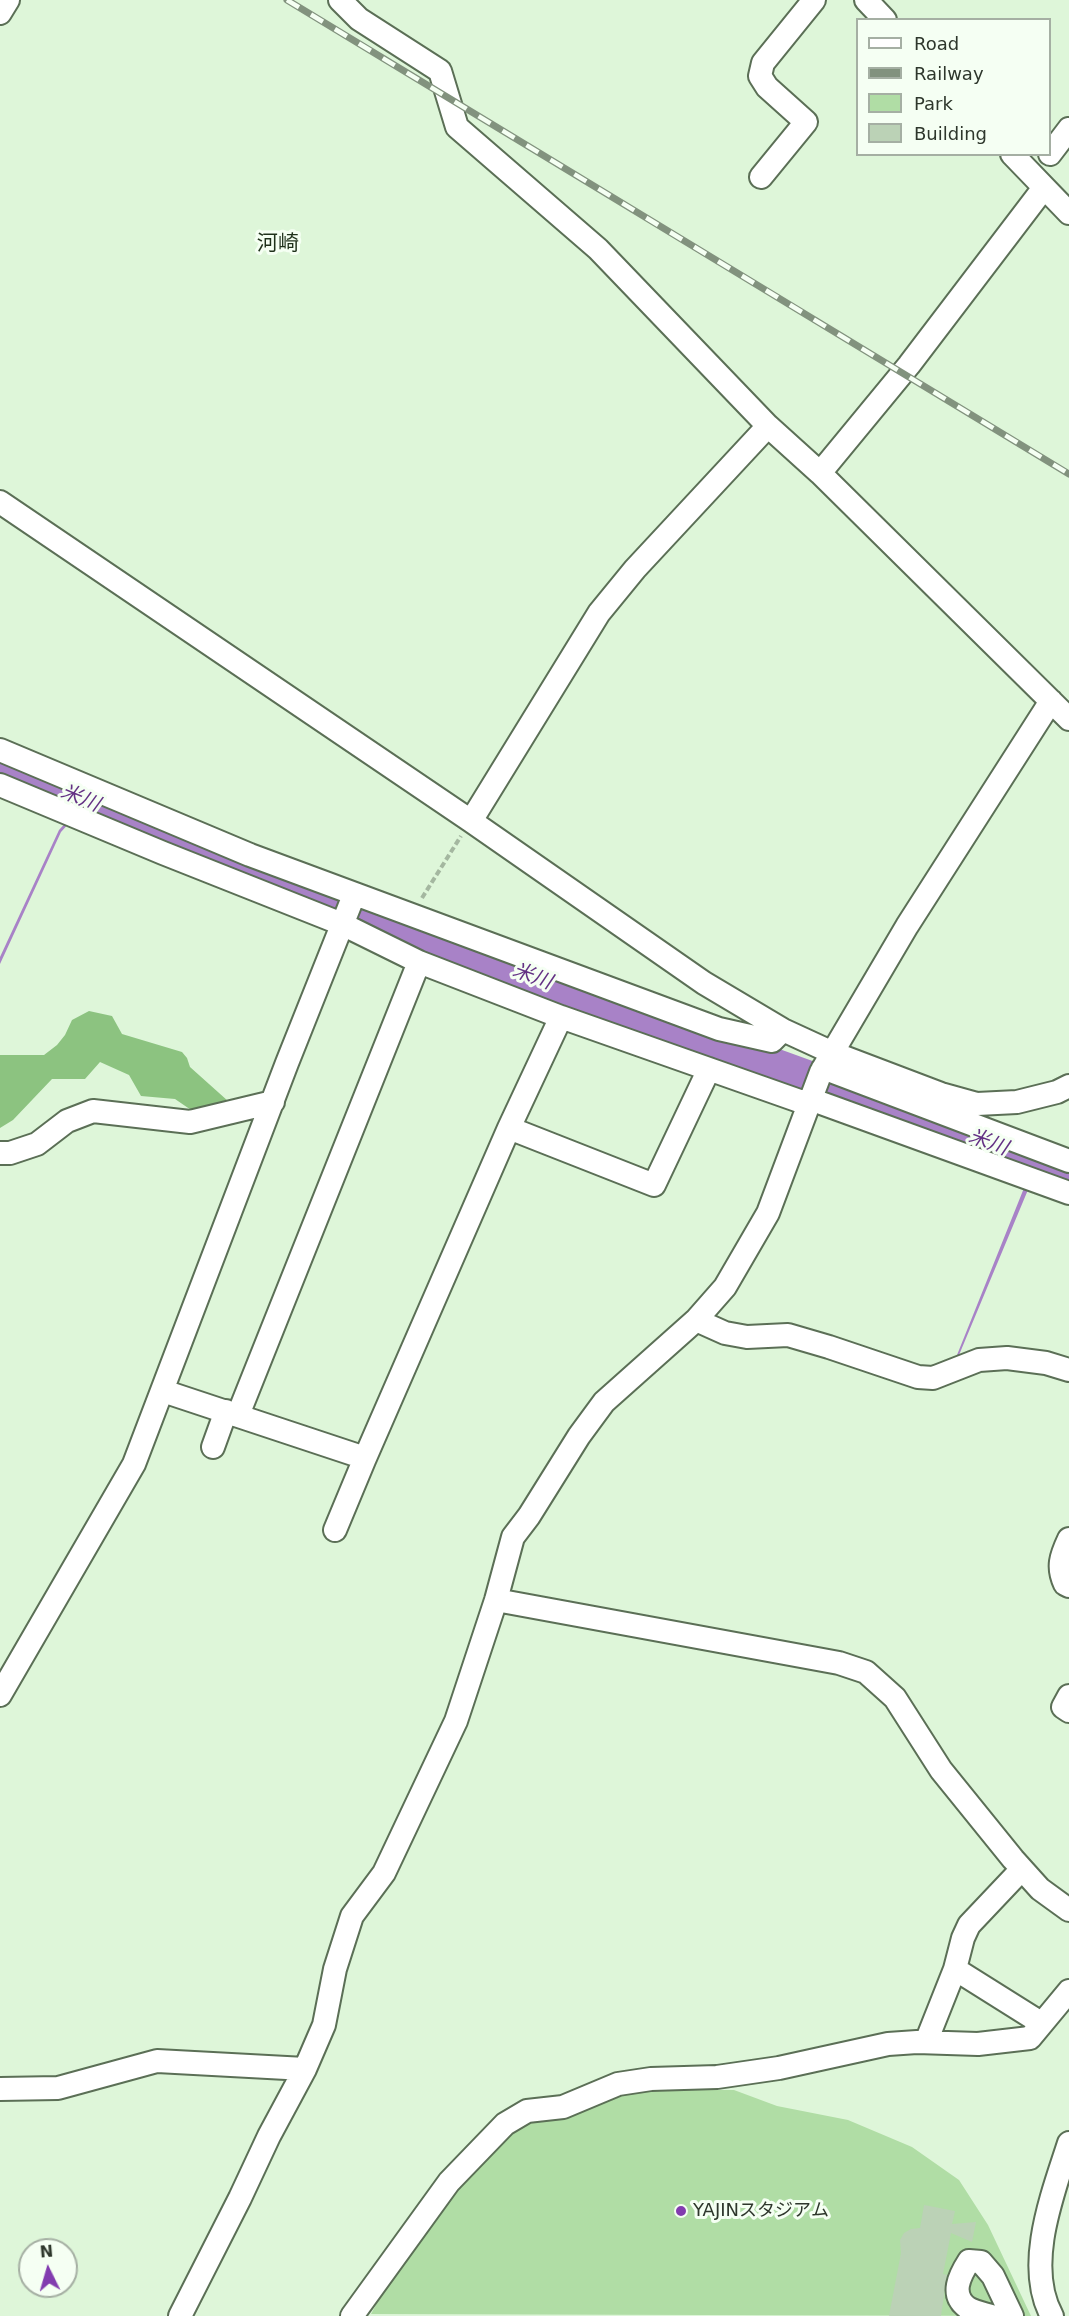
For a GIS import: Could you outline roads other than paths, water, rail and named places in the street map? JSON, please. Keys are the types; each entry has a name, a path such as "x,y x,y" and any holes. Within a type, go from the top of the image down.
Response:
{"street":[{"path":"0,13 8,0"},
{"path":"340,0 359,19 440,71 457,128 598,249 768,426 820,474 1069,719"},
{"path":"761,177 806,122 767,87 760,76 763,63 813,0"},
{"path":"1051,152 1069,129"},
{"path":"1014,156 1069,213"},
{"path":"820,474 909,365 977,272 1038,182 1048,156"},
{"path":"471,821 599,613 635,569 768,426"},
{"path":"0,502 471,821 704,983 783,1030 825,1064 1069,1161"},
{"path":"180,2316 269,2136 305,2069 324,2025 335,1969 352,1916 384,1873 456,1721 496,1600 513,1537 604,1402 696,1320 725,1287 768,1213 825,1064 907,926 1051,701"},
{"path":"0,750 218,842 354,895 412,914 719,1029 772,1041 783,1030"},
{"path":"0,785 342,924 419,962 561,1017 709,1069 810,1099 1069,1193"},
{"path":"0,1695 134,1464 354,895"},
{"path":"213,1447 232,1413 419,962"},
{"path":"335,1530 509,1128 561,1017"},
{"path":"825,1064 977,1104 1017,1102 1057,1092 1069,1086"},
{"path":"509,1128 654,1185 709,1069"},
{"path":"0,1153 10,1153 37,1144 67,1120 93,1111 190,1122 273,1102"},
{"path":"696,1320 725,1333 747,1336 788,1335 918,1377 933,1378 979,1360 1007,1358 1046,1363 1069,1370"},
{"path":"163,1391 365,1458"},
{"path":"1069,1539 1062,1553 1059,1571 1065,1584 1069,1586"},
{"path":"496,1600 838,1663 866,1672 895,1698 941,1770 1022,1869 1040,1888 1069,1910"},
{"path":"1069,1696 1063,1707 1069,1712"},
{"path":"926,2042 955,1969 969,1925 1022,1869"},
{"path":"955,1969 1041,2023"},
{"path":"352,2316 449,2182 505,2124 527,2111 562,2108 618,2084 651,2079 717,2077 779,2068 888,2044 926,2042 978,2044 1030,2037 1069,1991"},
{"path":"0,2089 58,2088 157,2061 305,2069"},
{"path":"1052,2316 1045,2304 1040,2268 1043,2232 1069,2143"},
{"path":"992,2316 967,2308 958,2293 958,2278 969,2261 981,2262 993,2276 1012,2316"}],"waterway":[{"name":"米川","path":"0,767 38,784 195,844 404,931 1069,1172"}],"railway":[{"path":"287,0 1069,474"}],"place":[{"name":"YAJINスタジアム","path":"681,2211"}],"district":[{"name":"河崎","path":"278,245"}]}
